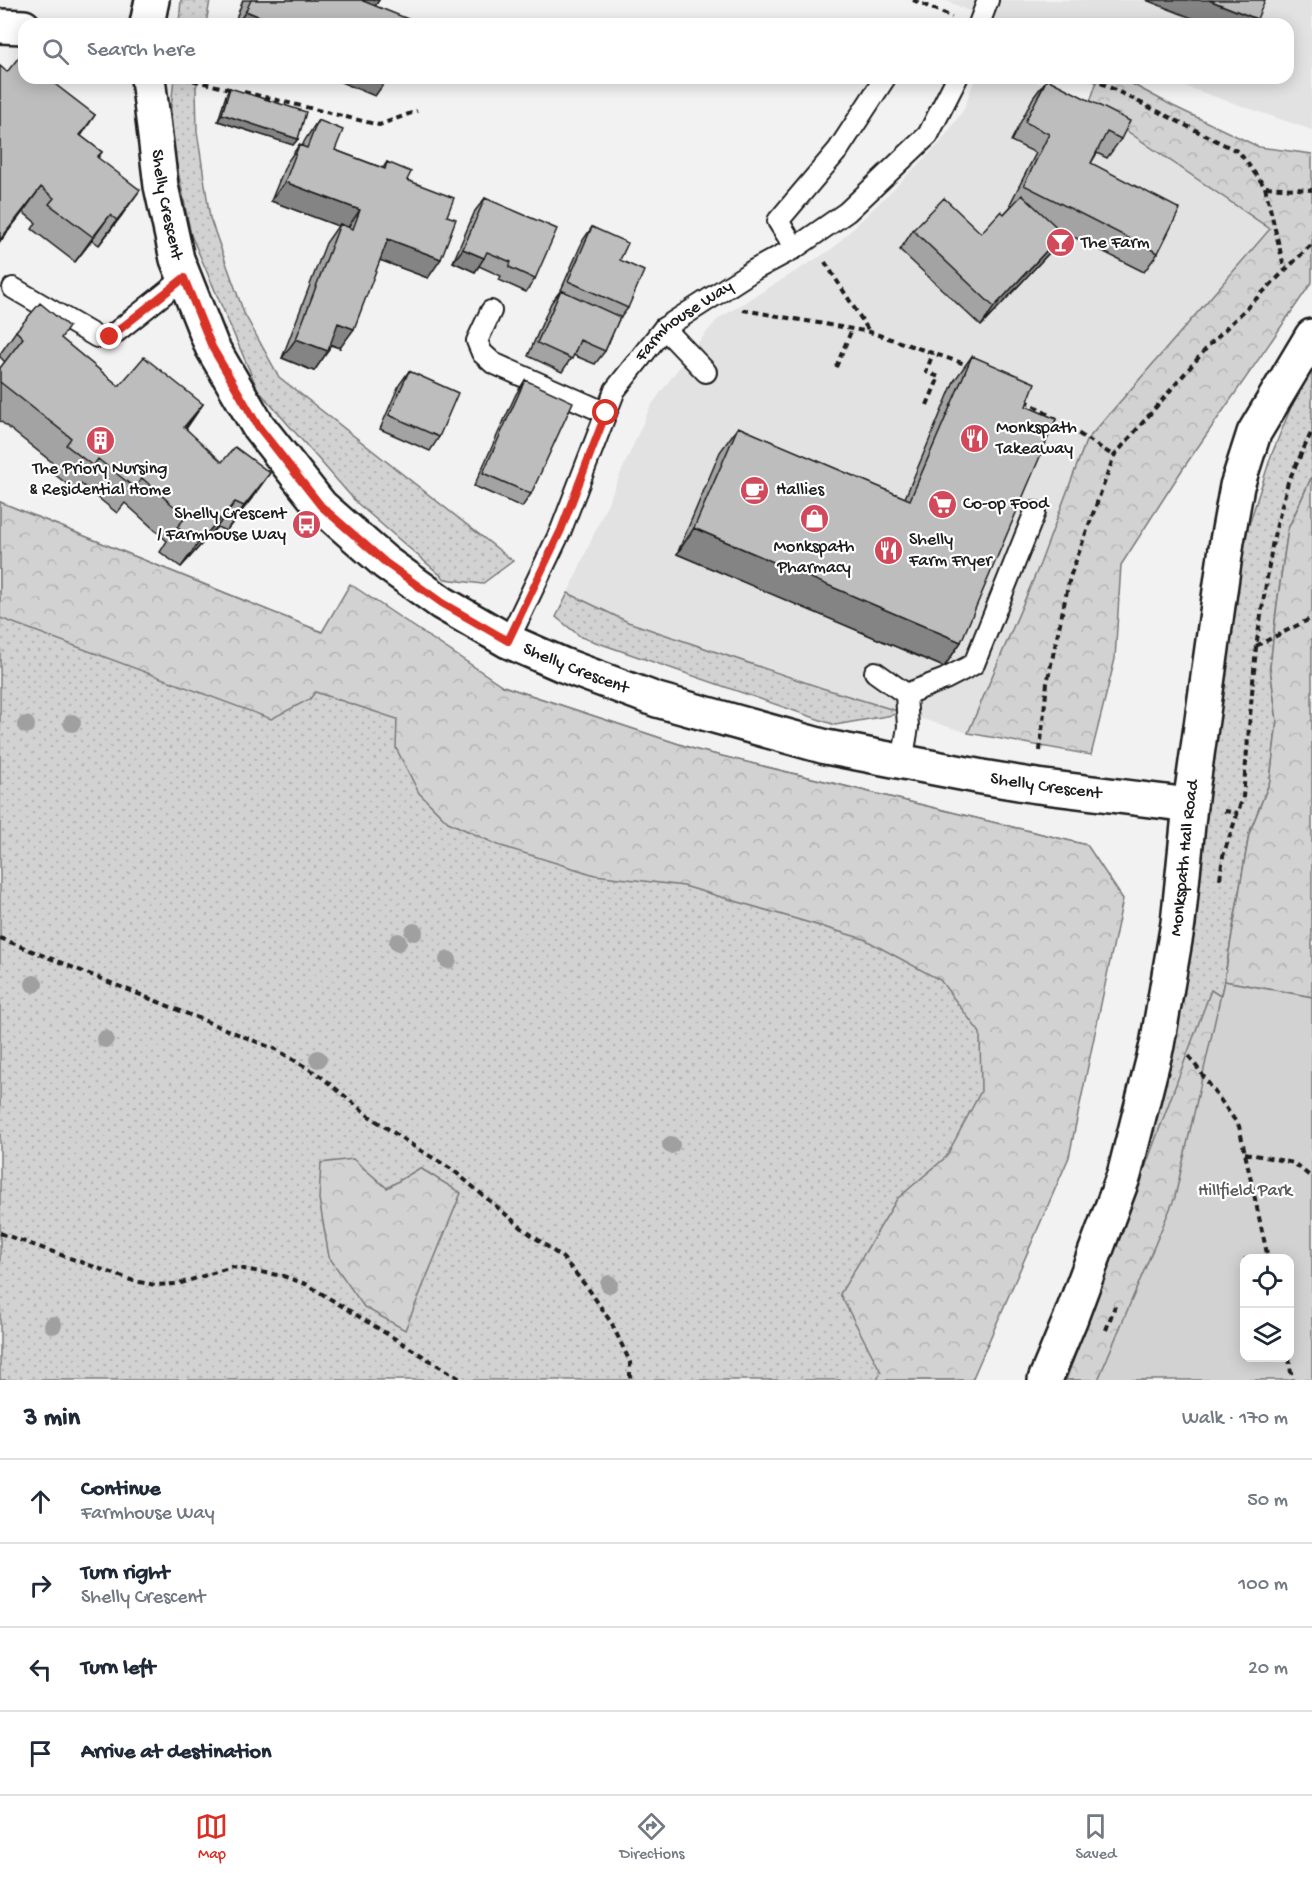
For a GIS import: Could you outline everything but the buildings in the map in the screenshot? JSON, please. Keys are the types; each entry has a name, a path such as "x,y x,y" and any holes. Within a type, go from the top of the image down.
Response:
{"street":[{"path":"148,18 152,0"},
{"path":"0,26 18,27"},
{"name":"Shelly Crescent","path":"149,84 161,186 177,259 212,347 258,426 321,506 386,563 442,603 508,641 563,665 657,700 826,747 1037,786 1190,805"},
{"name":"Monkspath Hall Road","path":"1045,1380 1124,1175 1157,1045 1178,923 1190,805 1227,541 1237,486 1254,433 1312,336"}],"lane":[{"path":"973,18 988,0"},
{"path":"802,243 778,221 838,150 881,84"},
{"name":"Farmhouse Way","path":"508,641 561,530 615,390 664,328 754,270 802,243 847,212 928,135 954,84"},
{"path":"13,288 97,337 110,337 184,278"},
{"path":"491,310 477,341 482,353 493,363 606,413"},
{"path":"664,328 706,372"},
{"path":"906,694 945,679 974,664 1035,512"},
{"path":"874,672 906,694"},
{"path":"902,762 908,727 906,694"}],"path":[{"path":"912,0 959,18"},
{"path":"208,84 379,125 417,111"},
{"path":"1102,84 1239,152 1265,187 1285,271"},
{"path":"1265,187 1312,190"},
{"path":"802,243 870,332"},
{"path":"1037,786 1047,683 1070,577 1114,456 1211,343 1312,244"},
{"path":"703,303 870,332 972,367"},
{"path":"836,367 852,329"},
{"path":"927,405 939,377 926,372 933,353"},
{"path":"1021,398 1114,456"},
{"path":"1256,646 1312,618"},
{"path":"0,938 267,1045 319,1075 369,1116 453,1170 522,1228 563,1258 590,1291 612,1324 630,1362 630,1380"},
{"path":"1187,1053 1239,1126 1267,1254"},
{"path":"1245,1154 1294,1163 1312,1178"},
{"path":"0,1233 134,1281 155,1286 178,1284 232,1267 283,1276 306,1284 462,1380"},
{"path":"1290,1362 1292,1380"}],"shaded area":[{"path":"945,0 1312,0 1312,130 1178,84 1294,84 1294,18 982,17"},
{"path":"973,84 1042,84 1089,105 1271,229 1086,441 1040,564 968,733 822,688 628,622 568,593 650,407 691,351 718,319 832,249 940,143 964,109"}],"green space":[{"path":"181,0 210,0 207,18 180,18"},
{"path":"173,84 197,84 197,131 210,218 244,313 279,377 513,561 482,584 445,579 357,503 258,390 191,235 169,127"},
{"path":"1096,84 1132,84 1259,147 1312,154 1312,282 1182,470 1121,565 1115,659 1091,755 968,733 1040,564 1086,441 1270,229 1089,105"},
{"path":"1312,367 1312,476 1288,529 1270,667 1277,721 1270,781 1249,834 1224,981 1175,1197 1098,1380 1065,1380 1083,1341 1127,1215 1225,637 1247,531 1271,456 1300,385"},
{"path":"1312,476 1312,997 1224,981 1249,834 1270,781 1277,721 1270,667 1288,529"},
{"path":"0,502 322,632 503,686 697,750 1087,845 963,1380 0,1380"},
{"path":"0,502 322,632 350,584 503,686 697,750 1087,845 1123,899 1069,1157 972,1380 877,1380 881,1372 840,1294 897,1199 946,1157 981,1091 980,1033 940,980 864,939 684,886 595,875 498,845 448,822 419,793 396,748 397,719 315,692 310,699 271,719 0,618"},
{"path":"568,593 628,622 822,688 904,713 835,725 581,637 556,617"},
{"name":"Hillfield Park","path":"1224,981 1312,997 1312,1380 1098,1380 1175,1197"},
{"path":"1211,990 1268,1027 1145,1380 1066,1380"},
{"path":"353,1159 387,1188 420,1168 461,1193 405,1330 364,1307 329,1257 319,1199 321,1163"}],"place":[{"name":"The Farm","path":"1060,243"},
{"name":"Monkspath Takeaway","path":"975,438"},
{"name":"The Priory Nursing & Residential Home","path":"100,440"},
{"name":"Hallies","path":"755,490"},
{"name":"Co-op Food","path":"942,504"},
{"name":"Monkspath Pharmacy","path":"814,518"},
{"name":"Shelly Crescent / Farmhouse Way","path":"307,524"},
{"name":"Shelly Farm Fryer","path":"888,550"}],"route":[{"path":"110,337 184,278 212,347 258,426 321,506 386,563 442,603 508,641 561,530 606,413"}]}
